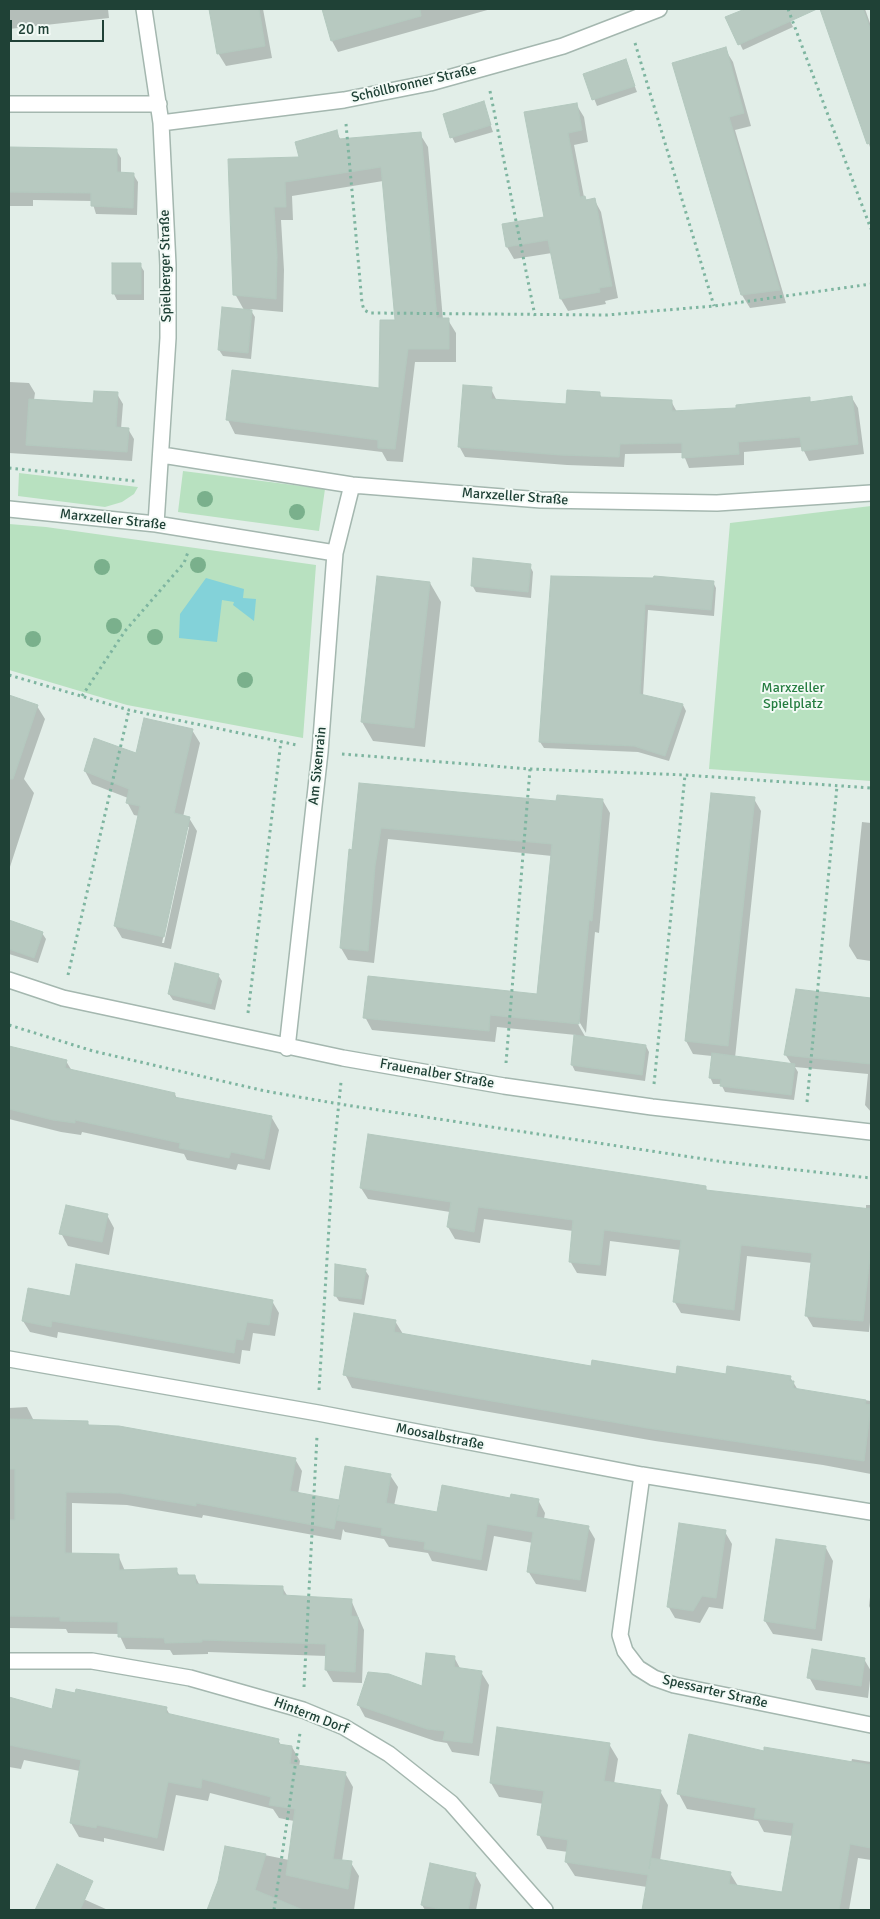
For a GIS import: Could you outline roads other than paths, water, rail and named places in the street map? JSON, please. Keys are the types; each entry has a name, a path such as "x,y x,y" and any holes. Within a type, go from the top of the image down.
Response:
{"street":[{"name":"Spielberger Straße","path":"144,9 161,123 168,265 168,338 162,455 156,524"},
{"name":"Schöllbronner Straße","path":"161,123 344,100 430,83 563,46 659,9"},
{"path":"9,104 159,104"},
{"name":"Marxzeller Straße","path":"162,455 352,485 541,500 619,503 717,503 871,493"},
{"name":"Am Sixenrain","path":"288,1048 320,752 335,553 352,485"},
{"name":"Marxzeller Straße","path":"9,509 156,524 335,553"},
{"name":"Frauenalber Straße","path":"9,980 63,998 244,1039 343,1058 504,1086 652,1107 871,1132"},
{"name":"Moosalbstraße","path":"9,1359 318,1414 642,1475 871,1512"},
{"name":"Spessarter Straße","path":"642,1475 620,1635 625,1651 638,1668 654,1678 674,1685 871,1725"},
{"name":"Hinterm Dorf","path":"9,1661 63,1660 134,1667 190,1678 303,1710 344,1727 389,1754 428,1783 471,1823 528,1894 545,1910"}],"water":[{"path":"206,578 244,589 243,598 256,599 254,621 233,605 234,602 222,600 217,642 179,638 180,614"}],"park label":[{"name":"Marxzeller Spielplatz","path":"793,696"}]}
